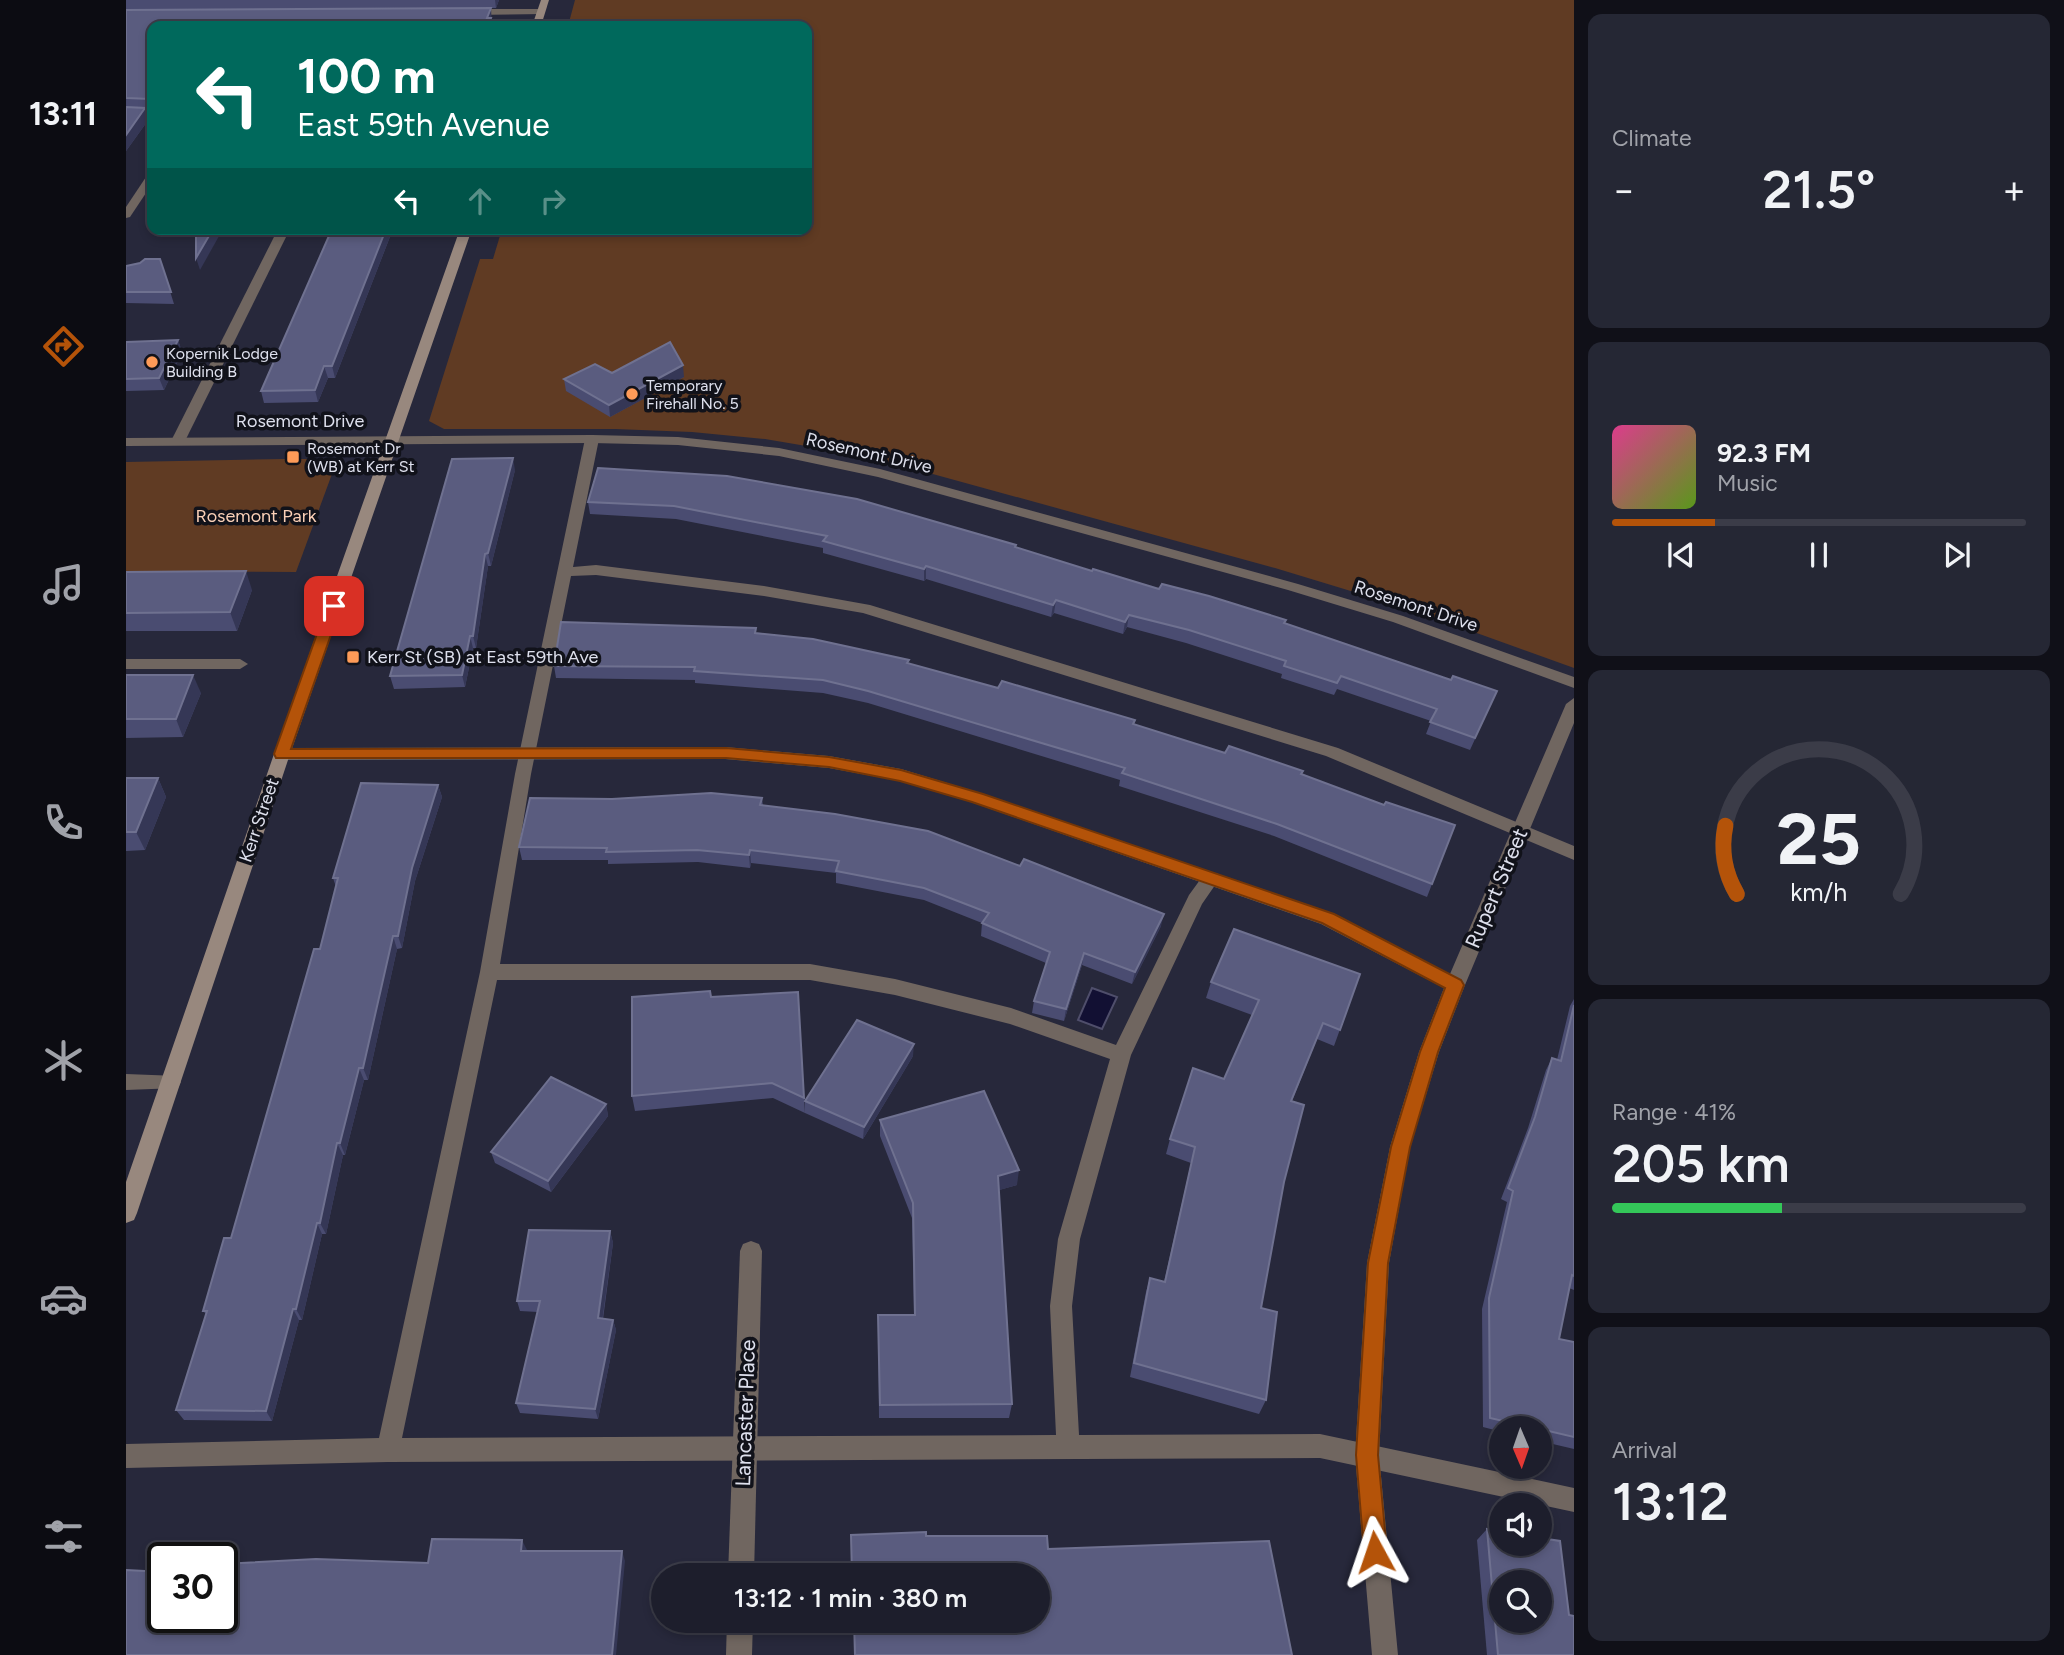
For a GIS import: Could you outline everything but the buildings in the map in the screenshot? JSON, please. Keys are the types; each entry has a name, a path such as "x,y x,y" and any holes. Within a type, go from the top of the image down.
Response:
{"street":[{"path":"537,21 545,0"},
{"path":"463,12 540,12"},
{"path":"126,113 147,113"},
{"path":"126,215 147,184"},
{"path":"178,441 281,235"},
{"name":"Kerr Street","path":"126,1213 282,754 464,235"},
{"path":"388,1450 489,972 527,754 592,439"},
{"name":"Rosemont Drive","path":"126,442 592,439 678,441 779,452 880,473 1293,587 1398,619 1574,683"},
{"path":"564,572 596,569 764,591 865,608 1332,752 1574,853"},
{"path":"126,664 240,664"},
{"name":"Rupert Street","path":"1385,1655 1367,1455 1378,1263 1401,1147 1429,1052 1455,985 1574,704"},
{"path":"282,754 726,753 829,762 901,775 977,798 1328,919 1455,985"},
{"path":"1068,1446 1061,1306 1069,1239 1121,1055 1195,900 1211,878"},
{"path":"489,972 810,972 895,987 1011,1016 1121,1055"},
{"path":"126,1082 171,1082"},
{"name":"Lancaster Place","path":"741,1563 751,1251"},
{"path":"126,1456 388,1450 1320,1446 1574,1500"},
{"path":"739,1655 740,1633"}],"green space":[{"path":"575,0 1574,0 1574,668 1410,609 1275,568 871,457 765,439 692,432 444,429 429,421 480,259 493,259 500,235 812,235 812,21 569,21"},
{"name":"Rosemont Park","path":"326,459 336,463 296,572 126,571 126,462"}],"shaded area":[{"path":"1092,988 1117,997 1102,1029 1078,1020"}],"place":[{"name":"Kopernik Lodge Building B","path":"152,362"},
{"name":"Temporary Firehall No. 5","path":"632,394"},
{"name":"Rosemont Dr (WB) at Kerr St","path":"293,457"},
{"name":"Kerr St (SB) at East 59th Ave","path":"353,657"}],"route":[{"path":"334,606 282,754 726,753 829,762 901,775 977,798 1328,919 1455,985 1429,1052 1401,1147 1378,1263 1370,1354 1367,1455 1375,1552"}]}
